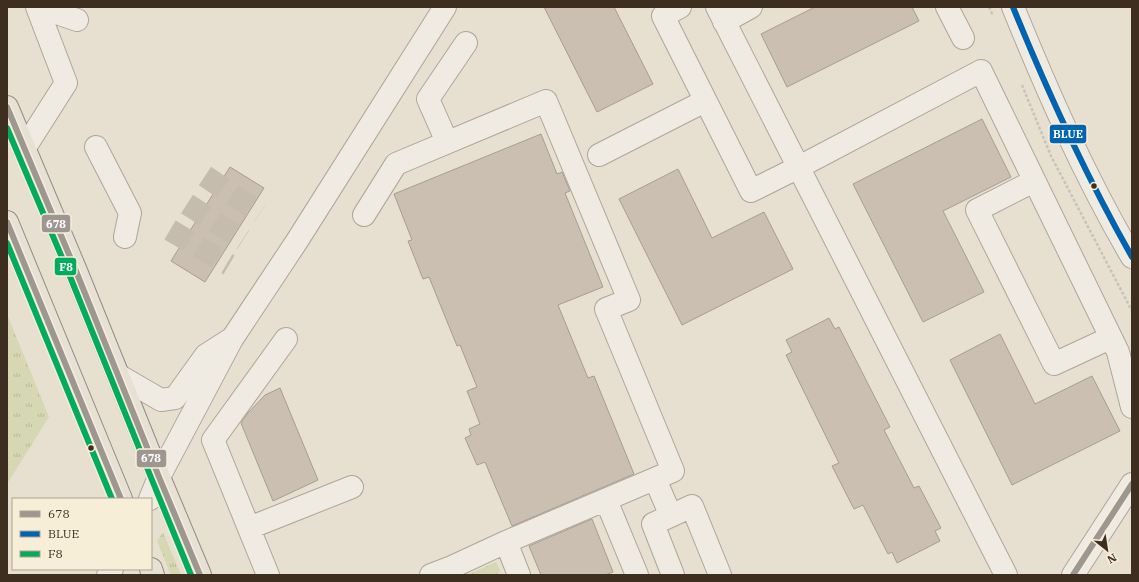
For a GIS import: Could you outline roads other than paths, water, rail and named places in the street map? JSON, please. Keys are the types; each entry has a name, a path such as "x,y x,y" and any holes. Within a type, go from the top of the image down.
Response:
{"main road":[{"path":"7,107 76,271 200,575"},
{"path":"7,222 121,498"}],"street":[{"path":"38,7 77,20"},
{"path":"24,149 46,117 59,92 66,83 38,7"},
{"path":"150,498 159,477 232,339 445,7"},
{"path":"680,7 663,16 751,191 798,168 981,70 1118,352 1132,407"},
{"path":"751,7 721,14 1006,575"},
{"path":"947,7 963,38"},
{"path":"1013,7 1043,80 1080,160 1132,258"},
{"path":"447,142 428,99 466,44"},
{"path":"364,215 396,164 546,101 629,300 606,309 673,472 506,542 432,575"},
{"path":"599,155 705,101"},
{"path":"96,148 130,213 125,238"},
{"path":"1034,181 977,210 1054,364 1110,338"},
{"path":"118,375 162,400 175,398 206,355 232,339"},
{"path":"268,575 213,440 286,339"},
{"path":"655,479 671,516"},
{"path":"1074,575 1132,484"},
{"path":"249,528 352,487"},
{"path":"606,500 637,575"},
{"path":"673,575 654,524 692,506 720,575"},
{"path":"506,542 519,575"}],"tunnel":[{"path":"205,176 260,213"},
{"path":"187,204 243,240"},
{"path":"170,230 229,265"}]}
